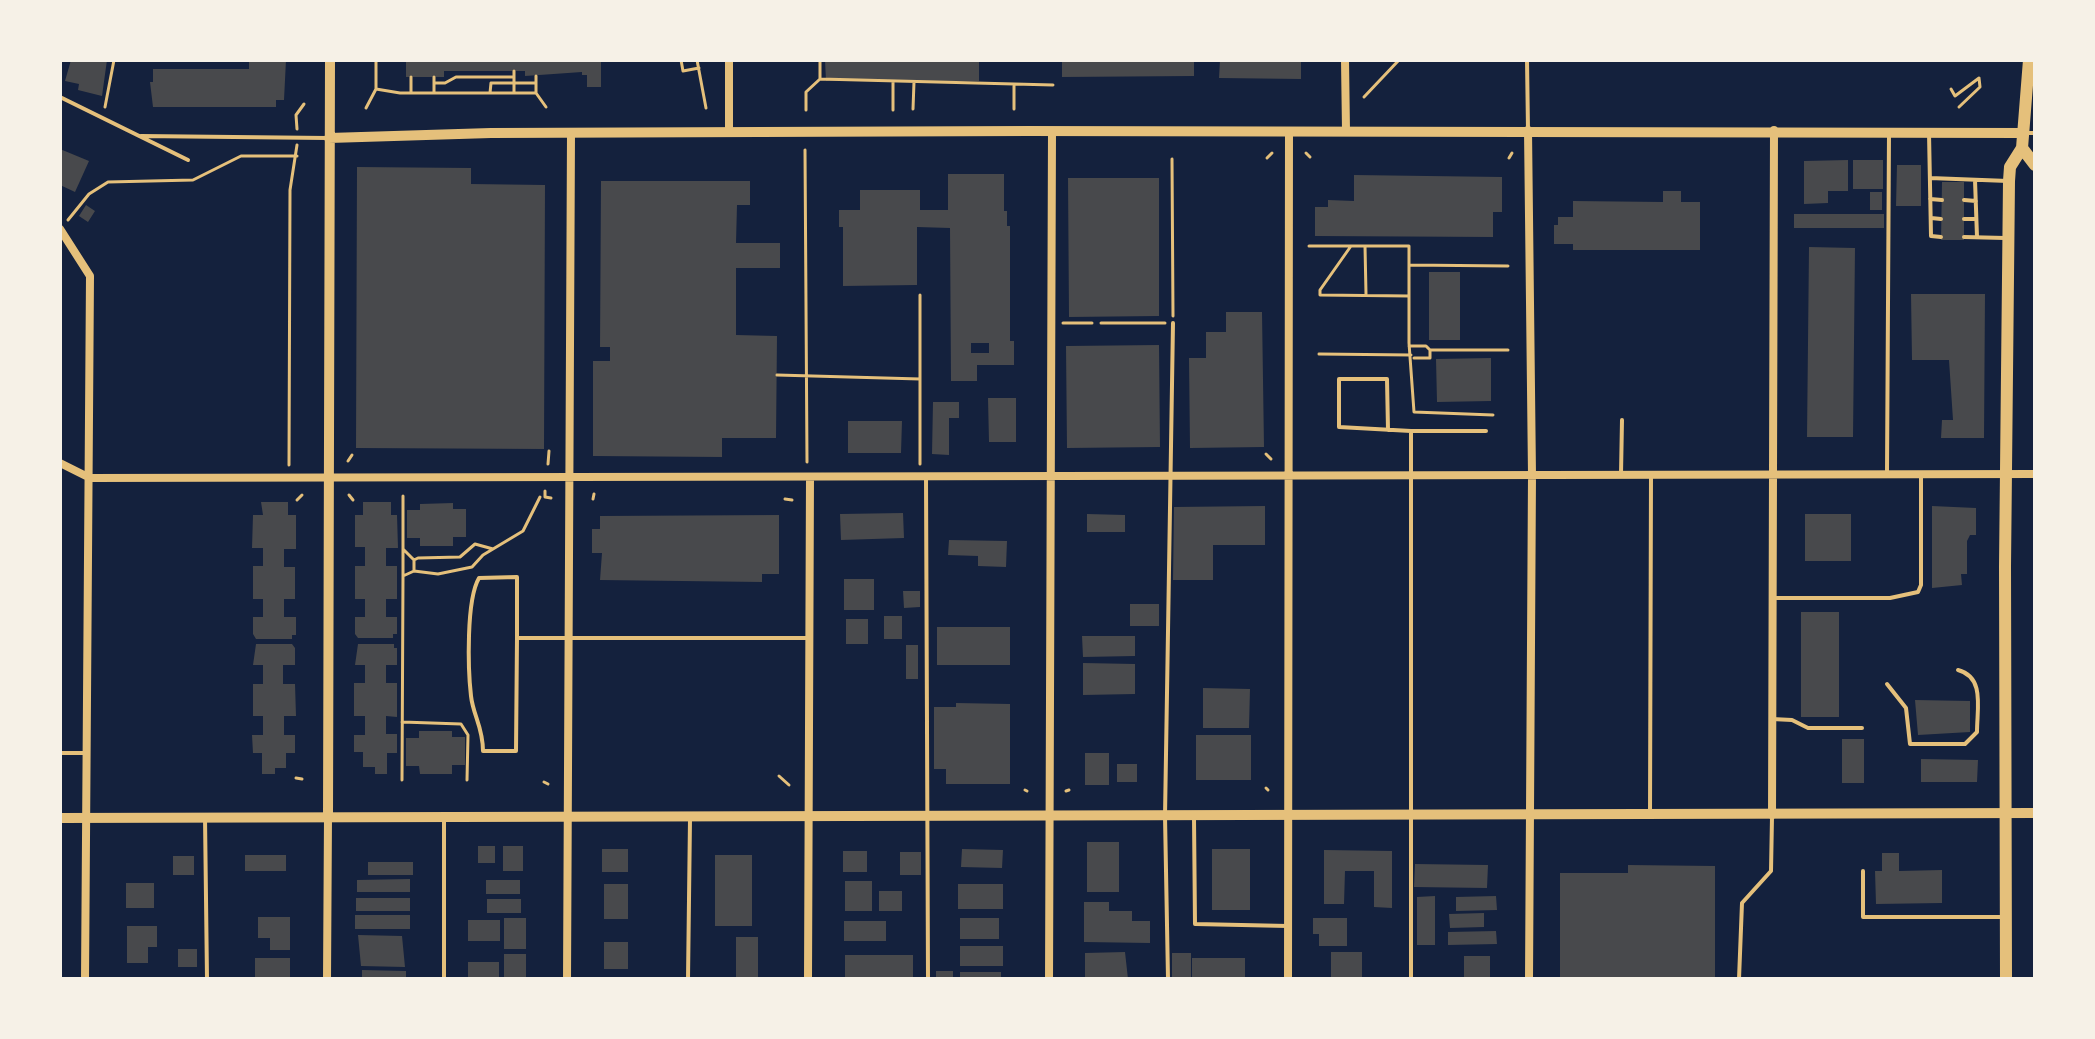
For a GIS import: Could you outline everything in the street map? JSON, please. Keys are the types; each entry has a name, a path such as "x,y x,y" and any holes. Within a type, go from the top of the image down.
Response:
{"main road":[{"path":"2006,979 2009,181 2010,167 2029,133 2029,60"},
{"path":"2022,148 2035,165"}],"street":[{"path":"327,979 330,60"},
{"path":"729,60 729,132"},
{"path":"1345,60 1346,131"},
{"path":"329,138 363,134 1052,131 1774,129 2029,133"},
{"path":"1772,815 1774,129"},
{"path":"1528,130 1532,475 1529,979"},
{"path":"1049,979 1052,131"},
{"path":"1288,979 1286,476 1289,131"},
{"path":"567,979 571,133"},
{"path":"60,229 90,276 85,979"},
{"path":"60,463 90,478 2035,474"},
{"path":"808,979 810,477"},
{"path":"60,818 2035,813"}],"lane":[{"path":"1527,60 1528,130"},
{"path":"60,97 188,160"},
{"path":"1929,130 1931,236 1941,237"},
{"path":"1887,474 1889,131"},
{"path":"141,136 329,138"},
{"path":"1930,178 2009,181"},
{"path":"1975,179 1977,237"},
{"path":"1930,199 1942,200"},
{"path":"1964,200 1976,201"},
{"path":"1931,218 1941,219"},
{"path":"1964,219 1976,219"},
{"path":"1964,237 2008,238"},
{"path":"1168,979 1165,816 1173,323"},
{"path":"1388,430 1387,379 1339,379 1339,427 1388,430 1411,431 1486,431"},
{"path":"1621,475 1622,420"},
{"path":"1411,431 1411,979"},
{"path":"1773,598 1890,598 1918,592 1921,585 1921,474"},
{"path":"1650,815 1651,475"},
{"path":"923,476 928,979"},
{"path":"517,577 517,638 516,751 483,751 482,727 471,700 472,603 479,578 517,577"},
{"path":"517,638 810,638"},
{"path":"1887,684 1906,708 1910,744 1965,744 1977,732 1977,683 1970,673 1958,670"},
{"path":"1772,719 1792,720 1808,728 1862,728"},
{"path":"60,753 85,753"},
{"path":"1194,815 1195,924 1288,926"},
{"path":"1739,979 1742,903 1771,871 1772,815"},
{"path":"688,979 690,816"},
{"path":"205,817 207,979"},
{"path":"444,817 444,979"},
{"path":"1863,871 1863,917 2006,917"}],"path":[{"path":"103,118 114,60"},
{"path":"366,108 376,89 376,60"},
{"path":"681,60 683,71 699,68"},
{"path":"697,60 706,108"},
{"path":"820,60 820,79"},
{"path":"1364,97 1399,60"},
{"path":"434,93 434,80 445,83 456,77 514,74 514,93"},
{"path":"536,76 536,93 546,107"},
{"path":"411,77 411,93"},
{"path":"1951,89 1955,96 1979,78 1980,87 1959,107"},
{"path":"806,110 806,92 820,79 1053,85"},
{"path":"893,82 893,110"},
{"path":"913,109 914,82"},
{"path":"490,93 491,83 536,83"},
{"path":"1014,86 1014,109"},
{"path":"376,89 411,93 536,93"},
{"path":"805,150 807,462"},
{"path":"1267,158 1272,153"},
{"path":"1509,158 1512,153"},
{"path":"68,220 89,194 108,182 193,180 241,156 297,156 290,190 289,465"},
{"path":"1101,323 1173,323 1172,159"},
{"path":"1309,246 1409,246 1409,346 1414,412 1493,415"},
{"path":"1352,246 1320,295 1409,296"},
{"path":"1365,246 1366,296"},
{"path":"1409,265 1508,266"},
{"path":"920,295 923,476"},
{"path":"1063,323 1092,323"},
{"path":"1409,346 1426,346 1430,350 1508,350"},
{"path":"1319,354 1430,358 1430,350"},
{"path":"777,375 920,379"},
{"path":"548,464 549,450 558,449"},
{"path":"1266,454 1271,459"},
{"path":"348,461 352,455"},
{"path":"545,491 545,497 551,498"},
{"path":"297,500 302,495"},
{"path":"349,495 353,500"},
{"path":"402,780 403,496"},
{"path":"403,576 414,571 438,574 465,570 523,531 540,497"},
{"path":"785,499 792,500"},
{"path":"414,560 460,557 475,544 493,549"},
{"path":"403,549 414,560 414,571"},
{"path":"402,722 461,724 468,735 467,780"},
{"path":"779,776 789,785"},
{"path":"296,778 302,779"}],"building":[{"path":"71,60 107,60 102,96 78,90 79,84 65,81"},
{"path":"249,60 286,60 284,100 276,100 276,107 153,107 150,82 153,82 153,69 249,69"},
{"path":"406,60 601,60 601,87 587,87 587,75 582,75 582,72 525,76 525,71 444,71 444,77 406,77"},
{"path":"825,60 979,60 979,81 826,81"},
{"path":"1062,60 1194,60 1194,76 1062,77"},
{"path":"1220,60 1301,60 1301,79 1219,78"},
{"path":"60,149 89,161 75,192 60,185"},
{"path":"1848,160 1848,191 1828,191 1828,203 1804,204 1804,161"},
{"path":"1853,160 1883,160 1883,189 1853,189"},
{"path":"1897,165 1921,165 1921,206 1896,206"},
{"path":"357,167 471,168 471,184 545,185 544,449 356,448"},
{"path":"948,174 1004,174 1004,211 1007,211 1007,226 1010,226 1010,341 1014,341 1014,365 977,365 977,381 951,381 950,228 917,227 917,285 843,286 843,227 839,227 839,210 860,210 860,190 920,190 920,210 948,210","holes":["971,343 989,343 989,353 971,353"]},
{"path":"1354,175 1502,177 1502,212 1493,212 1493,237 1315,236 1315,207 1328,207 1328,200 1354,201"},
{"path":"1068,178 1159,178 1159,316 1069,317"},
{"path":"601,181 750,181 750,205 737,205 736,243 780,243 780,268 736,268 736,335 777,336 776,438 722,438 722,457 593,456 593,361 610,361 610,347 600,347"},
{"path":"1942,182 1964,182 1964,240 1941,240"},
{"path":"1663,191 1681,191 1681,202 1700,202 1700,250 1573,250 1573,244 1554,244 1554,225 1558,225 1558,217 1573,217 1573,201 1663,202"},
{"path":"1870,192 1882,192 1882,210 1870,210"},
{"path":"86,205 95,211 88,222 79,216"},
{"path":"1794,214 1884,214 1884,228 1794,228"},
{"path":"1809,247 1855,248 1853,437 1807,437"},
{"path":"1429,272 1460,272 1460,340 1429,340"},
{"path":"1911,294 1985,294 1984,438 1941,438 1942,420 1953,420 1949,360 1912,360"},
{"path":"1226,312 1262,312 1264,447 1190,448 1189,358 1206,358 1206,332 1226,332"},
{"path":"1159,345 1160,447 1067,448 1066,346"},
{"path":"1491,358 1491,401 1437,402 1436,359"},
{"path":"988,398 1016,398 1016,442 989,442"},
{"path":"933,402 959,402 959,418 949,418 949,455 932,454"},
{"path":"848,421 902,421 901,453 848,453"},
{"path":"261,502 288,502 288,515 296,515 296,549 284,549 284,567 295,567 295,599 284,599 284,617 296,617 296,635 292,635 292,639 256,639 253,634 253,617 263,617 263,599 253,599 253,566 263,566 263,548 252,548 253,515 263,515"},
{"path":"363,502 391,502 391,515 397,515 398,548 386,548 386,566 397,566 397,599 386,599 386,617 397,617 397,634 393,634 393,638 358,638 355,634 355,617 365,617 365,599 355,599 355,566 365,566 365,547 355,547 355,515 363,515"},
{"path":"453,503 453,509 466,509 466,537 453,537 453,546 420,546 420,538 407,538 407,510 420,510 420,504"},
{"path":"1265,506 1265,545 1213,545 1213,580 1173,580 1174,507"},
{"path":"1932,506 1976,508 1976,535 1970,535 1967,541 1967,574 1961,574 1962,585 1932,588"},
{"path":"903,513 904,538 841,540 840,514"},
{"path":"1087,514 1125,515 1125,532 1087,532"},
{"path":"1805,514 1851,514 1851,561 1805,561"},
{"path":"779,515 779,574 762,574 762,582 600,580 602,553 592,553 592,529 600,529 600,516"},
{"path":"949,540 1007,541 1006,567 978,566 978,556 948,555"},
{"path":"844,579 874,579 874,610 844,610"},
{"path":"903,591 920,591 920,607 904,608"},
{"path":"1130,604 1159,604 1159,626 1130,626"},
{"path":"1801,612 1839,612 1839,717 1801,717"},
{"path":"884,616 902,616 902,639 884,639"},
{"path":"846,619 868,619 868,644 846,644"},
{"path":"937,627 1010,627 1010,665 937,665"},
{"path":"1082,636 1135,636 1135,656 1083,657"},
{"path":"256,644 292,644 295,648 295,665 283,665 283,684 295,684 296,716 284,716 284,735 295,735 295,753 286,753 286,768 275,768 275,774 262,774 262,753 253,753 252,735 263,735 263,716 253,716 253,684 263,684 263,665 253,665"},
{"path":"358,644 394,644 397,648 397,665 386,665 386,683 397,683 397,717 386,716 386,734 397,734 397,753 387,753 387,774 375,774 375,767 363,767 363,752 354,752 354,735 365,735 365,716 354,716 354,683 365,683 365,665 355,665"},
{"path":"906,645 918,645 918,679 906,679"},
{"path":"1083,663 1135,664 1135,694 1083,695"},
{"path":"1203,688 1250,689 1249,728 1203,728"},
{"path":"1915,700 1970,701 1970,732 1918,735"},
{"path":"956,703 1010,704 1010,784 946,784 946,769 934,769 934,707 956,707"},
{"path":"419,731 452,731 452,737 465,737 465,765 452,765 452,774 420,774 419,766 406,766 406,738 419,738"},
{"path":"1196,735 1251,735 1251,780 1196,780"},
{"path":"1842,739 1864,739 1864,783 1842,783"},
{"path":"1085,753 1109,753 1109,785 1085,785"},
{"path":"1921,759 1978,760 1977,782 1921,782"},
{"path":"1117,764 1137,764 1137,782 1117,782"},
{"path":"1087,842 1119,842 1119,892 1087,892"},
{"path":"478,846 495,846 495,863 478,863"},
{"path":"503,846 523,846 523,871 503,871"},
{"path":"602,849 628,849 628,872 602,872"},
{"path":"962,849 1003,850 1002,868 961,867"},
{"path":"1212,849 1250,849 1250,910 1212,910"},
{"path":"1324,850 1392,851 1392,908 1374,907 1374,871 1345,871 1344,904 1324,904"},
{"path":"843,851 867,851 867,872 843,872"},
{"path":"900,852 921,852 921,875 900,875"},
{"path":"1882,853 1899,853 1899,871 1942,870 1942,903 1876,904 1875,871 1882,871"},
{"path":"245,855 286,855 286,871 245,871"},
{"path":"715,855 752,855 752,926 715,926"},
{"path":"173,856 194,856 194,875 173,875"},
{"path":"368,862 413,862 413,875 368,875"},
{"path":"1415,864 1488,865 1487,888 1414,887"},
{"path":"1628,865 1715,866 1715,979 1560,979 1560,873 1628,873"},
{"path":"410,879 410,892 357,892 357,880"},
{"path":"486,880 520,880 520,894 486,894"},
{"path":"845,881 872,881 872,911 845,911"},
{"path":"126,883 154,883 154,908 126,908"},
{"path":"604,884 628,884 628,919 604,919"},
{"path":"958,884 1003,884 1003,909 958,909"},
{"path":"879,891 902,891 902,911 879,911"},
{"path":"1435,896 1435,945 1417,945 1417,897"},
{"path":"1496,896 1497,910 1456,911 1456,897"},
{"path":"356,898 410,898 410,911 356,911"},
{"path":"487,899 521,899 521,913 487,913"},
{"path":"1084,902 1109,902 1109,911 1132,911 1132,921 1150,921 1150,943 1084,942"},
{"path":"1484,913 1484,927 1450,928 1449,914"},
{"path":"355,915 410,915 410,929 355,929"},
{"path":"258,917 290,917 290,950 270,950 270,938 258,938"},
{"path":"504,918 526,918 526,949 504,949"},
{"path":"960,918 999,918 999,939 960,939"},
{"path":"1313,918 1347,918 1347,946 1319,946 1319,934 1313,934"},
{"path":"468,920 500,920 500,941 468,941"},
{"path":"844,921 886,921 886,941 844,941"},
{"path":"127,926 157,926 157,947 148,947 148,963 127,963"},
{"path":"1496,931 1497,944 1448,945 1448,932"},
{"path":"358,935 402,936 405,967 361,966"},
{"path":"736,937 758,937 758,979 736,979"},
{"path":"604,942 628,942 628,969 604,969"},
{"path":"960,946 1003,946 1003,966 960,966"},
{"path":"178,949 197,949 197,967 178,967"},
{"path":"1125,952 1128,979 1085,979 1085,953"},
{"path":"1331,952 1362,952 1362,979 1331,977"},
{"path":"1172,953 1191,953 1191,978 1172,978"},
{"path":"504,954 526,954 526,979 504,979"},
{"path":"845,955 913,955 913,979 845,979"},
{"path":"1464,956 1490,956 1490,979 1464,979"},
{"path":"255,958 290,958 290,977 255,977"},
{"path":"1192,958 1245,958 1245,979 1192,979"},
{"path":"468,962 499,962 499,979 468,979"},
{"path":"362,970 406,971 406,979 362,979"},
{"path":"936,971 953,971 953,979 936,979"},
{"path":"960,972 1001,972 1001,979 960,979"}]}
